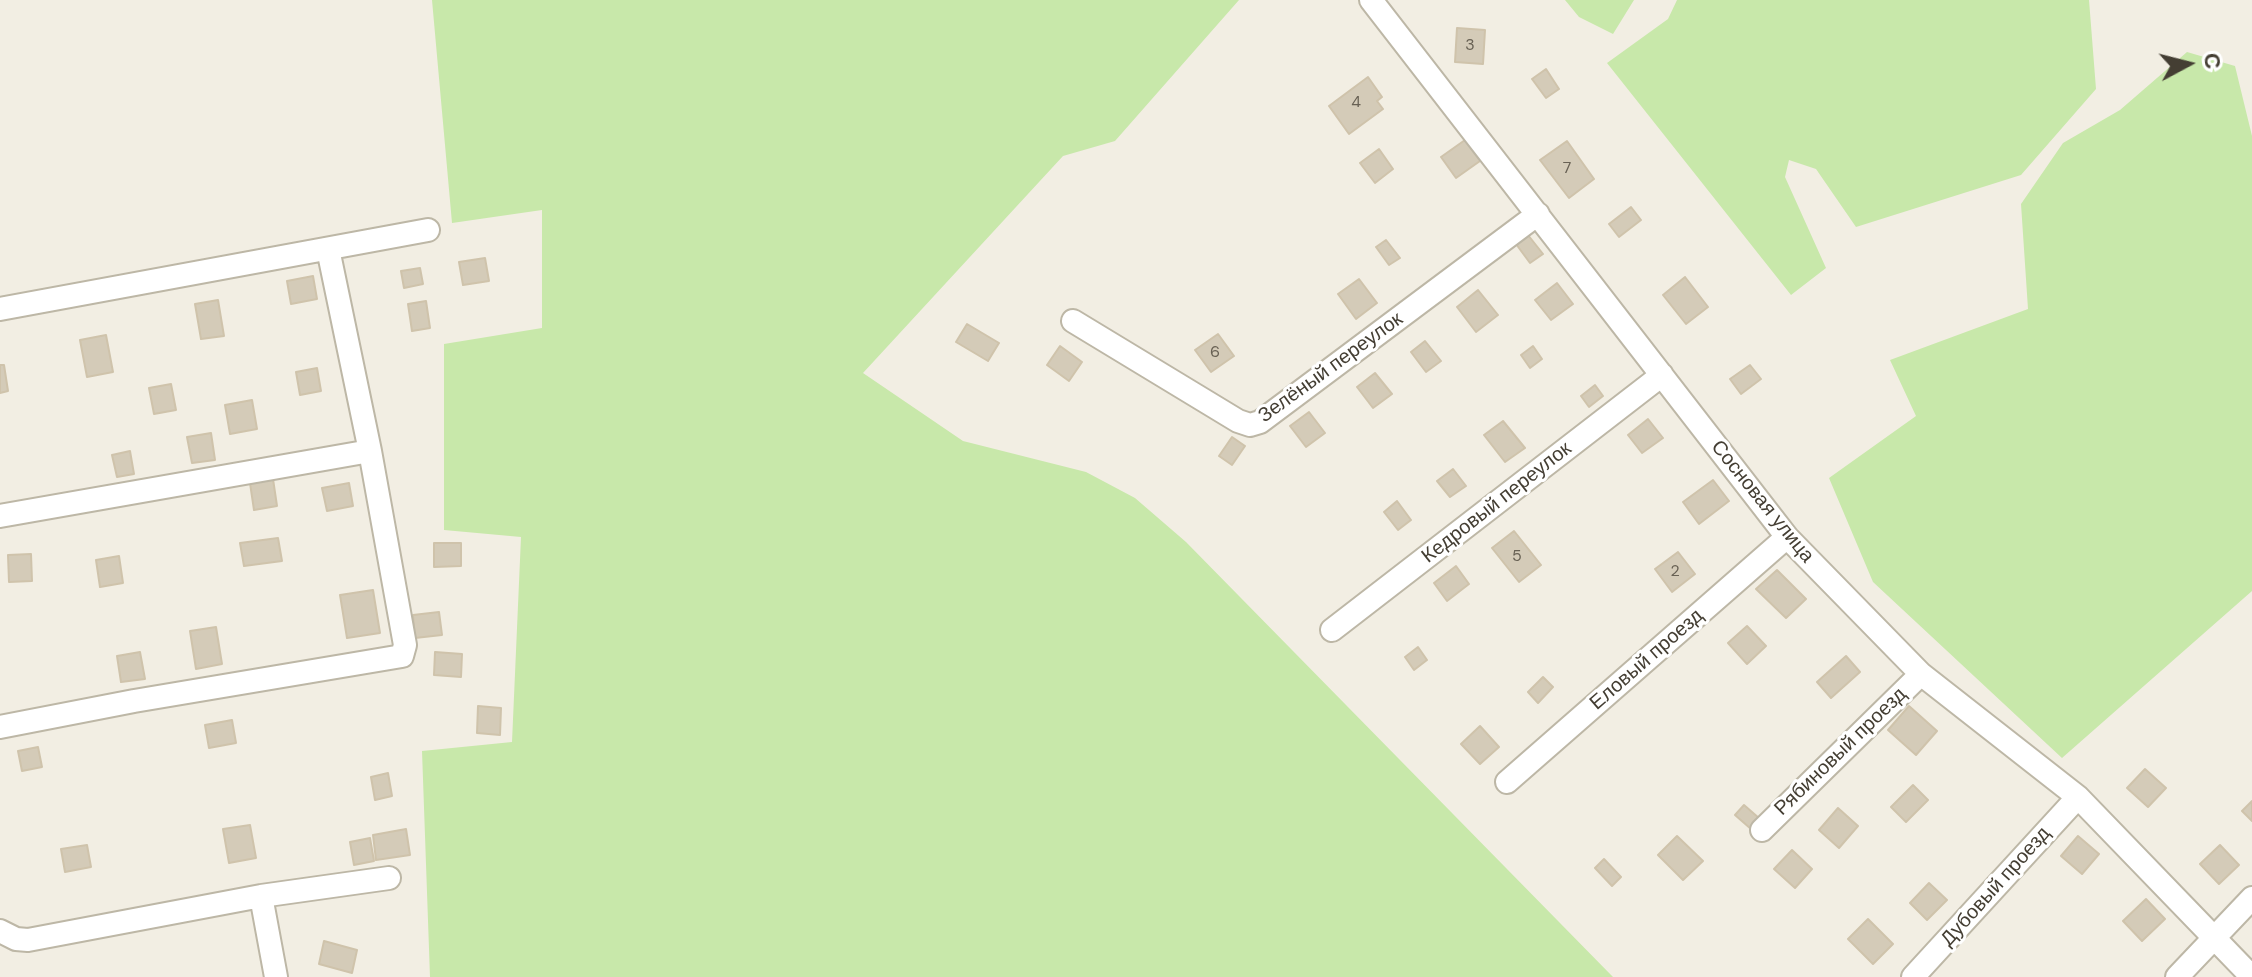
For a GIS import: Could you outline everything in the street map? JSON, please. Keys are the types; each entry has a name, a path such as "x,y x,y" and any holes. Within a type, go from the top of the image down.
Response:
{"street":[{"name":"Сосновая улица","path":"1371,0 1787,537 1921,674 2078,797 2252,977"},
{"name":"Зелёный переулок","path":"1073,321 1238,421 1250,425 1260,422 1538,214"},
{"path":"0,309 428,230"},
{"path":"0,727 402,656 405,645 370,451 328,249"},
{"name":"Кедровый переулок","path":"1332,630 1662,375"},
{"path":"0,516 370,451"},
{"name":"Еловый проезд","path":"1507,782 1787,537"},
{"name":"Рябиновый проезд","path":"1762,830 1921,674"},
{"name":"Дубовый проезд","path":"1913,977 2078,797"},
{"path":"0,931 16,939 28,940 261,896 389,878"},
{"path":"261,896 276,977"},
{"path":"2177,977 2252,898"}],"green space":[{"path":"432,0 1239,0 1115,141 1063,156 863,373 963,441 1086,472 1135,498 1186,542 1613,977 430,977 422,751 512,742 521,537 444,530 444,344 542,328 542,210 452,223"},
{"path":"1565,0 1634,0 1613,34 1579,17"},
{"path":"1677,0 2089,0 2096,89 2021,175 1856,227 1816,169 1789,160 1785,177 1826,268 1791,295 1607,63 1668,19"},
{"path":"2187,52 2235,66 2252,136 2252,591 2062,758 1873,582 1829,478 1916,416 1890,360 2028,309 2021,204 2063,143 2120,110"}],"building":[{"path":"1457,28 1485,30 1483,64 1455,62"},
{"path":"1546,69 1559,89 1546,98 1532,79"},
{"path":"1368,77 1382,97 1377,101 1383,109 1349,134 1329,106"},
{"path":"1465,140 1480,161 1456,178 1441,157"},
{"path":"1567,141 1594,179 1569,198 1540,160"},
{"path":"1379,149 1393,169 1375,183 1360,163"},
{"path":"1631,207 1641,220 1619,237 1609,224"},
{"path":"1528,235 1543,254 1530,263 1516,244"},
{"path":"1386,240 1400,258 1389,265 1376,247"},
{"path":"485,258 489,281 463,285 459,262"},
{"path":"420,268 423,284 404,288 401,271"},
{"path":"313,276 317,299 291,304 287,281"},
{"path":"1685,277 1708,307 1686,324 1663,295"},
{"path":"1359,279 1377,303 1356,319 1338,294"},
{"path":"1557,283 1573,304 1551,320 1535,300"},
{"path":"1478,290 1498,315 1476,332 1457,307"},
{"path":"218,300 224,336 201,339 195,304"},
{"path":"426,301 430,328 412,331 408,304"},
{"path":"967,324 999,343 988,361 956,342"},
{"path":"1218,334 1234,356 1211,372 1195,350"},
{"path":"106,335 113,372 87,377 80,340"},
{"path":"1425,341 1441,361 1426,372 1411,352"},
{"path":"1060,346 1082,362 1069,381 1047,365"},
{"path":"1533,346 1542,359 1530,368 1521,355"},
{"path":"0,365 4,365 8,391 0,393"},
{"path":"1750,365 1761,379 1741,394 1730,379"},
{"path":"317,368 321,391 300,395 296,372"},
{"path":"1375,373 1392,394 1373,408 1357,387"},
{"path":"171,384 176,410 154,414 149,388"},
{"path":"1595,385 1603,396 1589,407 1581,396"},
{"path":"252,400 257,429 230,434 225,405"},
{"path":"1309,412 1325,433 1306,447 1290,426"},
{"path":"1648,419 1663,438 1642,453 1628,435"},
{"path":"1503,421 1525,448 1505,462 1484,435"},
{"path":"211,433 215,460 192,463 187,437"},
{"path":"1232,437 1245,446 1232,465 1219,456"},
{"path":"130,451 134,474 117,477 112,455"},
{"path":"1453,469 1466,486 1450,497 1437,481"},
{"path":"273,479 277,506 254,510 250,483"},
{"path":"1713,480 1729,501 1699,524 1683,502"},
{"path":"349,483 353,506 327,511 322,488"},
{"path":"1397,501 1411,520 1398,530 1384,512"},
{"path":"1514,531 1541,565 1519,582 1492,548"},
{"path":"278,538 282,561 244,566 240,543"},
{"path":"434,543 461,543 461,566 434,567"},
{"path":"1678,552 1695,574 1672,592 1655,569"},
{"path":"31,554 32,581 9,582 8,555"},
{"path":"119,556 123,583 100,587 96,560"},
{"path":"1456,566 1469,584 1447,601 1434,583"},
{"path":"1777,570 1806,599 1786,618 1756,589"},
{"path":"373,590 380,633 347,638 340,595"},
{"path":"439,612 442,635 415,638 413,615"},
{"path":"1747,626 1766,646 1747,664 1728,643"},
{"path":"216,627 222,664 196,669 190,631"},
{"path":"1418,647 1427,660 1414,670 1405,657"},
{"path":"140,652 145,679 121,682 117,656"},
{"path":"435,652 462,654 461,677 434,675"},
{"path":"1846,656 1860,672 1831,698 1817,682"},
{"path":"1543,677 1553,687 1538,703 1528,692"},
{"path":"478,706 501,708 500,735 477,733"},
{"path":"1909,706 1937,731 1916,755 1888,730"},
{"path":"232,720 236,743 209,748 205,725"},
{"path":"1480,726 1499,747 1480,764 1461,744"},
{"path":"38,747 42,767 22,771 18,751"},
{"path":"2145,769 2166,788 2148,807 2127,788"},
{"path":"388,773 392,796 375,800 371,777"},
{"path":"1913,785 1928,800 1906,822 1891,807"},
{"path":"2252,801 2252,821 2242,811"},
{"path":"1744,805 1760,819 1751,829 1735,815"},
{"path":"1838,808 1858,826 1839,848 1819,830"},
{"path":"250,825 256,858 229,863 223,829"},
{"path":"406,829 410,855 376,860 373,835"},
{"path":"1677,836 1703,861 1683,880 1658,855"},
{"path":"2078,836 2099,854 2082,874 2061,856"},
{"path":"370,838 374,861 354,865 350,842"},
{"path":"87,845 91,867 65,872 61,849"},
{"path":"2220,845 2239,865 2219,884 2200,864"},
{"path":"1792,850 1812,869 1795,888 1774,869"},
{"path":"1604,859 1621,877 1612,886 1595,868"},
{"path":"1929,883 1947,900 1927,920 1910,903"},
{"path":"2146,899 2165,919 2142,941 2123,921"},
{"path":"1868,919 1893,944 1873,964 1848,939"},
{"path":"324,941 357,950 352,973 319,964"}]}
